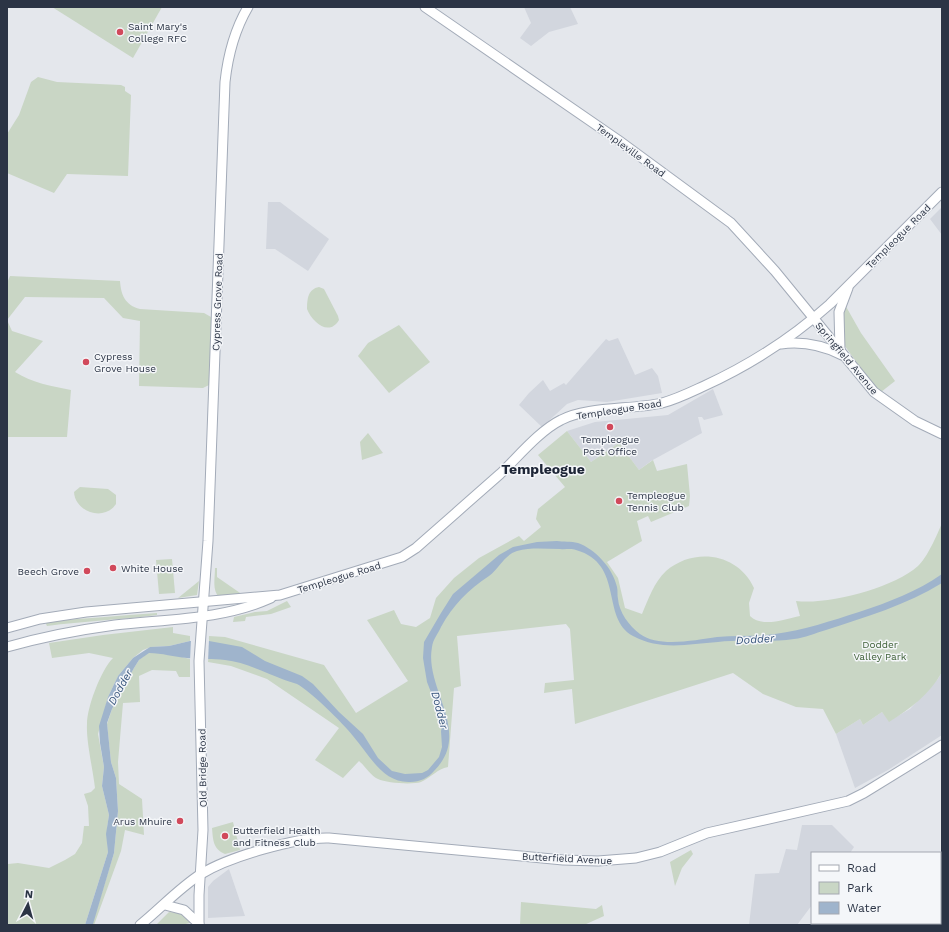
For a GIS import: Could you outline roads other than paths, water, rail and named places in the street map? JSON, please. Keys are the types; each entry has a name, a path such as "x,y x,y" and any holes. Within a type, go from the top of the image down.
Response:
{"main road":[{"name":"Cypress Grove Road","path":"202,616 208,541 225,82 227,58 233,38 248,7"},
{"name":"Templeville Road","path":"425,7 599,127 731,223 752,245 814,319"},
{"name":"Templeogue Road","path":"7,647 44,636 114,625 171,620 243,609 280,595 379,565 407,554 436,531 536,440 562,419 584,414 642,407 667,401 718,380 780,344 814,319 942,192"},
{"path":"780,344 794,342 820,346 842,354 839,312 850,284"},
{"name":"Springfield Avenue","path":"814,319 864,381 888,403 915,421 942,434"},
{"name":"Templeogue Road","path":"7,628 40,619 110,609 280,595"},
{"path":"171,620 186,621 200,631 202,616"},
{"path":"40,619 44,636"},
{"name":"Old Bridge Road","path":"199,925 203,830 199,661 200,631"},
{"name":"Butterfield Avenue","path":"140,925 200,875 229,860 302,840 318,838 598,862 636,858 660,852 707,833 848,801 864,793 942,745"},
{"path":"165,905 174,906 184,910 199,925"}],"water":[{"name":"Dodder","path":"557,541 578,543 591,550 602,560 612,573 615,580 620,609 628,623 640,634 657,641 677,642 724,636 768,635 796,630 838,619 892,600 922,586 942,574 942,583 915,598 886,610 802,638 775,641 727,641 685,645 664,645 643,641 633,636 623,628 613,605 607,579 601,567 591,557 572,549 533,549 517,551 512,553 493,573 462,598 446,619 434,639 431,663 434,679 445,710 449,741 445,756 434,771 424,779 414,782 400,781 384,773 342,723 318,700 297,684 247,665 232,661 192,659 149,653 139,660 134,668 112,709 107,723 111,762 116,778 118,811 114,853 93,924 85,925 108,852 106,834 109,815 102,786 104,767 99,726 108,697 118,676 133,658 150,647 169,646 190,641 209,641 242,647 265,661 302,676 313,684 339,712 363,734 378,758 392,771 405,774 422,773 428,770 439,757 442,747 441,731 443,723 427,682 423,658 424,642 453,594 499,555 513,547 537,542"}],"place":[{"name":"Saint Mary's College RFC","path":"120,32"},
{"name":"Cypress Grove House","path":"86,362"},
{"name":"Templeogue Post Office","path":"610,427"},
{"name":"Templeogue Tennis Club","path":"619,501"},
{"name":"White House","path":"113,568"},
{"name":"Beech Grove","path":"87,571"},
{"name":"Arus Mhuire","path":"180,821"},
{"name":"Butterfield Health and Fitness Club","path":"225,836"}],"district":[{"name":"Templeogue","path":"543,469"}],"park label":[{"name":"Dodder Valley Park","path":"880,650"}]}
